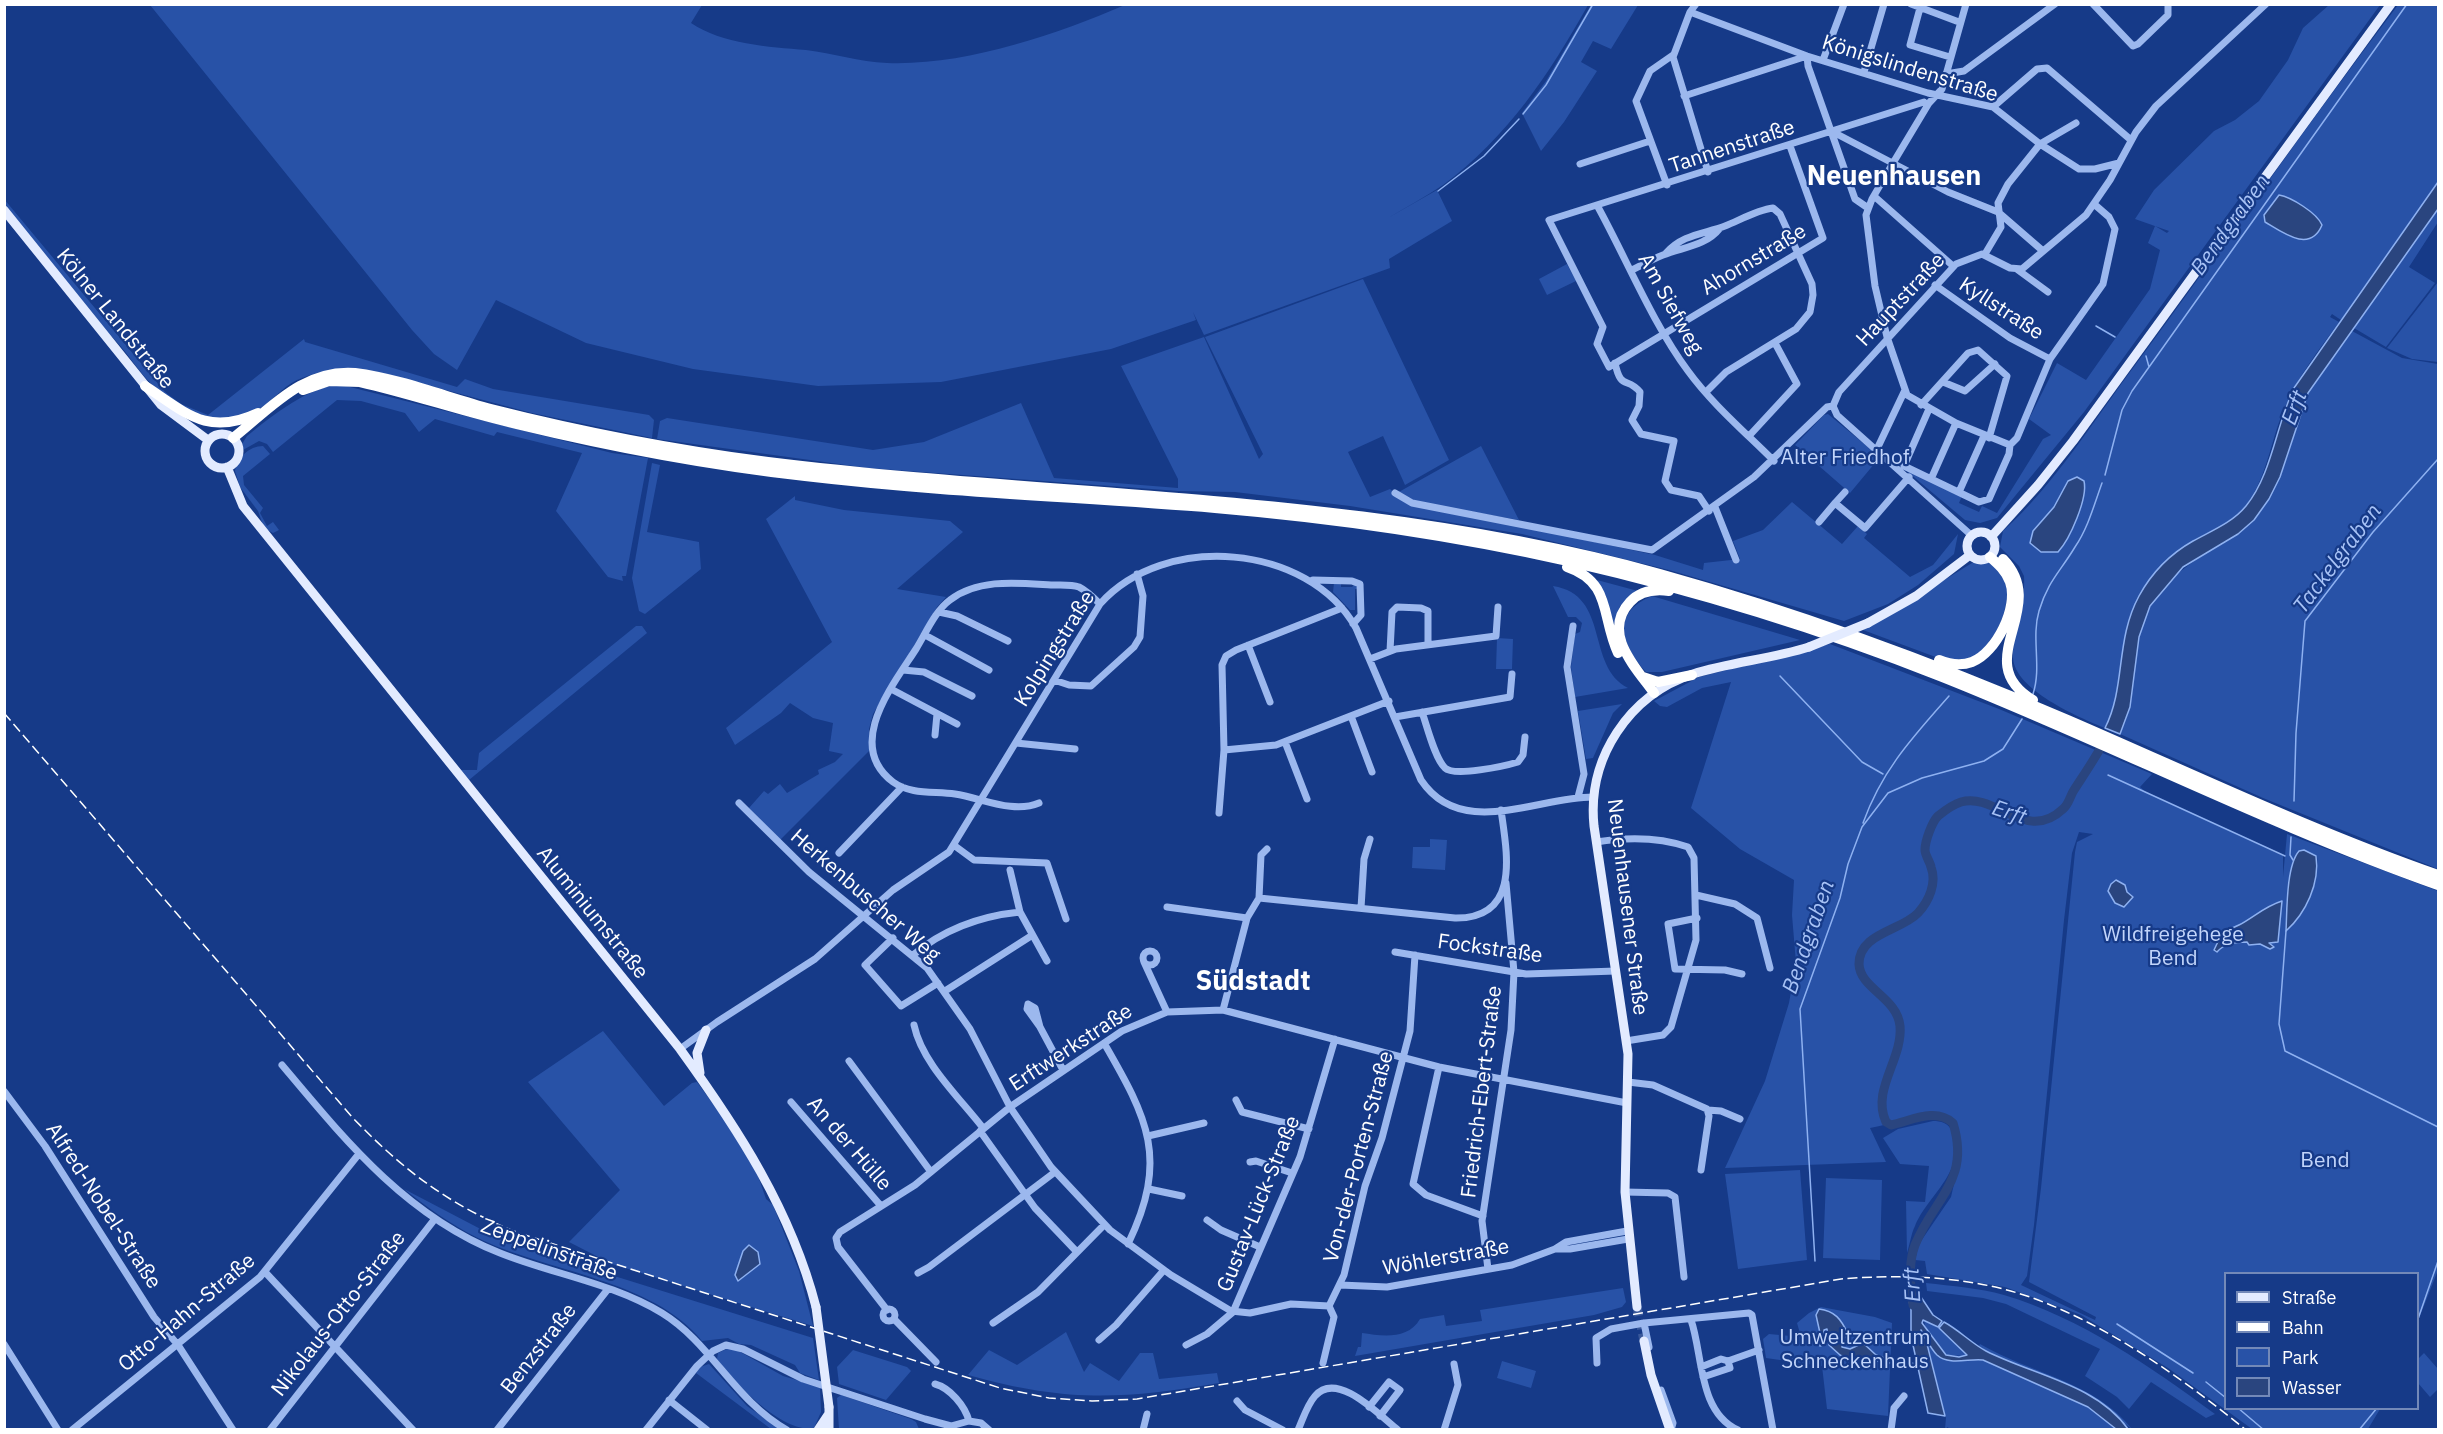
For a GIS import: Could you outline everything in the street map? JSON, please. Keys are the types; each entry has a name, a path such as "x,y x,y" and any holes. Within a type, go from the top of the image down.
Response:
{"highway":[{"path":"235,440 274,405 309,379 343,372 377,376 447,397 622,438 756,460 935,479 1249,502 1444,528 1546,547 1652,572 1797,615 1869,640 2070,721"},
{"path":"235,440 305,389 329,381 350,381 559,434 736,467 903,486 1296,516 1405,530 1518,551 1622,574 1740,606 1904,662 2096,737 2323,832 2439,875"},
{"path":"146,386 182,413 212,422 241,420 274,405"},
{"path":"1518,551 1536,559 1576,570 1592,581 1602,597 1616,650 1651,695"},
{"path":"1869,640 1888,642 1952,664 1969,663 1980,657 1995,641 2009,614 2012,599 2008,576 1992,554"},
{"path":"1992,554 2015,573 2020,589 2019,608 2007,651 2010,674 2026,696 2096,737"},
{"path":"1651,695 1624,651 1619,629 1624,609 1638,596 1660,590 1717,604 1740,606"},
{"path":"1640,675 1656,682 1692,675"},
{"path":"2121,748 2297,830 2439,885"}],"main road":[{"path":"1991,537 1981,532 1971,536 1967,545 1970,555 1979,560 1992,554 1991,537 2038,485 2073,441 2391,4"},
{"name":"Kölner Landstraße","path":"4,210 169,412 208,440"},
{"path":"220,434 235,440 238,456 227,467 216,467 208,462 204,451 208,440 220,434"},
{"name":"Aluminiumstraße","path":"227,467 237,496 245,509 680,1049 736,1129 775,1197 796,1247 816,1307 829,1410 829,1430"},
{"name":"Neuenhausener Straße","path":"1637,1307 1624,1192 1628,1082 1626,1041 1596,842 1593,797 1599,770 1608,746 1625,721 1651,695 1692,675 1809,647 1869,623 1916,596 1970,555"},
{"path":"701,1078 697,1053 706,1030"},
{"path":"1644,1341 1651,1375 1670,1430"},
{"path":"818,1430 829,1410"},
{"path":"829,1410 836,1430"}],"street":[{"path":"1667,185 1636,106 1636,98 1653,68 1673,54 1690,12 1696,4"},
{"path":"1823,60 1844,4"},
{"path":"1864,72 1884,4"},
{"path":"1911,4 1959,22"},
{"path":"1966,4 1939,94 1929,103 1874,196 1868,208 1866,222 1872,268 1887,337 1908,397 1956,423 2010,445"},
{"path":"1946,74 1964,71 2055,4"},
{"path":"2093,4 2132,46 2138,44 2168,15 2168,4"},
{"path":"2018,270 2083,218 2094,204 2131,140 2156,106 2266,4"},
{"path":"1920,8 1910,45 1950,57"},
{"name":"Königslindenstraße","path":"1690,12 1807,56 1928,93 1993,107 2040,144 2082,170 2119,163"},
{"path":"1673,54 1708,172"},
{"path":"1684,96 1807,56 1808,66 1856,200 1868,208"},
{"path":"1993,107 2037,69 2046,68 2131,140"},
{"name":"Tannenstraße","path":"1612,365 1597,344 1603,327 1549,220 1598,207 1924,102"},
{"path":"2048,292 2018,270 1984,254 2001,227 1999,198 2040,144 2076,123"},
{"path":"1832,132 1948,192 2000,213 2043,251"},
{"path":"1580,164 1650,141"},
{"name":"Ahornstraße","path":"1612,365 1823,238 1790,146"},
{"path":"1874,196 1953,266"},
{"path":"1929,409 1904,466 1981,503 1987,502 2009,454 2010,445 2020,430 2050,359 2102,286 2115,230 2109,217 2094,204"},
{"name":"Am Siefweg","path":"1598,207 1664,334 1687,370 1774,461"},
{"path":"1632,270 1666,253 1680,251 1711,237 1720,228 1774,209 1780,214 1812,284 1812,306 1800,326 1726,372 1706,392"},
{"name":"Hauptstraße","path":"1395,493 1412,503 1520,523 1644,550 1655,549 1774,461 1827,407 1833,406 1839,392 1953,266 1969,256 1984,254"},
{"name":"Kyllstraße","path":"1935,285 2010,338 2050,359"},
{"path":"1749,436 1797,384 1775,343"},
{"path":"1921,405 1969,352 1980,351 2005,372 2007,379 1986,437 1959,492"},
{"path":"1943,381 1966,391 1995,364"},
{"path":"1612,365 1622,382 1640,392 1639,406 1632,420 1641,434 1674,441 1665,481 1671,490 1699,496 1712,509 1736,560"},
{"path":"1877,449 1905,390"},
{"path":"1833,406 1837,415 1909,477 1971,536"},
{"path":"1931,479 1956,423"},
{"path":"1835,503 1865,528 1909,477"},
{"path":"1819,522 1845,492"},
{"name":"Kolpingstraße","path":"680,1049 815,959 893,890 941,859 955,846 1100,604 1120,585 1137,574 1175,561 1222,558 1278,567 1311,580 1342,608 1353,624 1370,659 1419,776 1437,798 1463,811 1481,813 1578,797 1593,797"},
{"path":"1054,680 1069,685 1091,686 1136,645 1141,632 1143,596 1137,574"},
{"path":"1311,580 1352,581 1360,584 1361,615 1353,624"},
{"path":"1040,804 1030,807 902,787 882,770 872,745 874,724 891,689 939,612 956,596 1006,582 1077,587 1100,604"},
{"path":"1390,651 1392,612 1396,607 1421,608 1428,611 1428,644"},
{"path":"1370,659 1390,651 1428,644 1496,636 1498,607"},
{"path":"1219,813 1224,750 1222,665 1225,658 1248,645 1342,608"},
{"path":"939,612 957,616 1008,641"},
{"name":"Neuenhausener Straße","path":"1573,626 1568,667 1584,774 1578,797"},
{"path":"925,635 989,670"},
{"path":"1248,645 1270,702"},
{"path":"903,670 924,672 972,696"},
{"path":"1395,717 1510,697 1512,674"},
{"path":"891,689 957,724"},
{"path":"1224,750 1263,748 1285,742 1389,701"},
{"path":"1422,712 1442,765 1453,772 1516,762 1523,755 1525,737"},
{"path":"935,735 937,714"},
{"path":"1352,716 1372,772"},
{"path":"1285,742 1307,799"},
{"path":"1016,743 1075,749"},
{"path":"839,853 902,787"},
{"name":"Herkenbuscher Weg","path":"739,803 785,850 913,955 945,991 977,1043 1010,1107 1055,1172 1104,1225 1164,1270 1233,1312"},
{"name":"Friedrich-Ebert-Straße","path":"1488,1269 1482,1234 1483,1216 1511,1024 1514,972 1506,883 1507,858 1501,810"},
{"path":"1596,842 1643,839 1688,847 1695,859 1696,940 1668,1032 1663,1035 1626,1041"},
{"path":"1361,908 1364,859 1370,840"},
{"path":"955,846 973,860 1047,863 1066,920"},
{"path":"1223,1010 1247,918 1259,898 1261,855 1267,849"},
{"path":"1010,870 1020,912 1047,962"},
{"path":"1259,898 1468,918 1491,907 1506,883"},
{"path":"1696,895 1732,903 1757,918 1770,968"},
{"path":"1167,907 1247,918"},
{"path":"913,955 931,941 962,926 988,917 1020,912"},
{"path":"1696,918 1671,922 1668,925 1675,968 1725,970 1742,974"},
{"path":"945,991 1031,936"},
{"path":"893,938 866,965 901,1006 938,983"},
{"name":"Fockstraße","path":"1395,952 1514,972 1538,974 1616,971"},
{"name":"Von-der-Porten-Straße","path":"1323,1363 1334,1317 1329,1306 1340,1285 1365,1186 1379,1148 1412,1021 1415,955"},
{"path":"1144,962 1167,1012"},
{"name":"Erftwerkstraße","path":"936,1362 894,1319 889,1321 884,1318 883,1306 836,1242 841,1231 931,1172 1010,1107 1136,1023 1167,1012 1223,1010 1438,1067 1627,1103"},
{"path":"914,1025 916,1035 927,1056 982,1129 1025,1195 1051,1227 1077,1252"},
{"path":"1040,1027 1063,1070"},
{"name":"Gustav-Lück-Straße","path":"1233,1312 1309,1130 1335,1040"},
{"path":"1104,1043 1136,1099 1148,1136 1149,1190 1128,1244"},
{"path":"849,1061 931,1172"},
{"name":"Zeppelinstraße","path":"282,1065 358,1155 434,1220 497,1252 608,1289 662,1313 686,1331 744,1397 787,1430"},
{"path":"1438,1067 1413,1184 1419,1191 1432,1198 1483,1216"},
{"path":"1628,1082 1653,1085 1708,1110 1721,1111 1740,1119"},
{"name":"Alfred-Nobel-Straße","path":"4,1091 67,1179 154,1317 178,1345 232,1430"},
{"path":"1236,1100 1242,1112 1309,1130"},
{"name":"An der Hülle","path":"791,1102 881,1206"},
{"path":"1701,1170 1708,1110"},
{"path":"1148,1136 1204,1123"},
{"name":"Otto-Hahn-Straße","path":"72,1430 265,1272 358,1155"},
{"path":"1250,1162 1256,1161 1292,1173"},
{"path":"918,1273 1055,1172"},
{"path":"1149,1190 1182,1196"},
{"path":"1624,1192 1668,1193 1675,1197 1684,1277"},
{"name":"Nikolaus-Otto-Straße","path":"270,1430 434,1220"},
{"path":"1207,1220 1221,1230 1260,1247"},
{"path":"993,1323 1034,1295 1104,1225"},
{"name":"Wöhlerstraße","path":"1340,1285 1380,1288 1517,1263 1555,1249 1570,1249 1628,1235"},
{"path":"1099,1340 1116,1325 1164,1270"},
{"path":"265,1272 413,1430"},
{"name":"Benzstraße","path":"497,1430 608,1289"},
{"path":"1186,1345 1208,1334 1233,1312 1250,1313 1295,1304 1329,1306"},
{"path":"1597,1363 1596,1338 1611,1329 1683,1318 1691,1320 1749,1313 1752,1315 1773,1430"},
{"path":"1691,1320 1703,1377 1719,1416 1738,1430"},
{"path":"1644,1323 1655,1372 1673,1423 1670,1430"},
{"path":"4,1344 58,1430"},
{"path":"646,1430 708,1355 722,1346 734,1346 803,1379 925,1419 951,1426 969,1421 981,1423 989,1430"},
{"path":"1701,1366 1721,1359 1728,1361 1759,1350"},
{"path":"1703,1377 1730,1368 1728,1361"},
{"path":"1444,1430 1458,1385 1454,1364"},
{"path":"1369,1407 1389,1382 1400,1390 1380,1416"},
{"path":"935,1384 943,1386 965,1409 969,1421"},
{"path":"1298,1430 1317,1394 1328,1388 1339,1388 1369,1407 1398,1430"},
{"path":"1891,1430 1894,1408 1904,1396"},
{"path":"669,1400 707,1430"},
{"path":"1237,1401 1245,1410 1283,1430"},
{"path":"1143,1430 1146,1414"}],"green space":[{"path":"150,5 702,5 691,23 731,40 816,51 866,61 916,63 978,54 1009,46 1069,27 1125,5 1588,5 1558,55 1525,103 1487,147 1443,185 1388,218 1437,190 1452,221 1389,259 1390,268 1204,335 1193,312 1196,320 1111,349 941,382 818,386 693,369 586,343 496,300 457,370 434,354 412,330"},
{"path":"1591,5 1638,5 1611,49 1593,41 1581,62 1597,71 1564,122 1541,151 1522,113 1546,81"},
{"path":"2329,5 2380,5 2084,412 1997,518 1980,523 1965,520 1903,468 1962,496 1959,503 1979,512 1982,506 1997,513 2043,439 2051,435 2029,419 2057,363 2086,380 2150,289 2160,250 2148,243 2155,226 2135,219 2154,190 2214,131 2235,120 2259,101 2288,60 2303,28"},
{"path":"2398,5 2438,5 2438,182 2341,320 2332,314 2330,317 2339,322 2309,363 2290,396 2280,419 2265,469 2247,504 2228,521 2176,553 2155,573 2139,597 2127,631 2116,697 2105,728 2050,701 2024,681 2016,670 2013,648 2023,596 2024,576 2019,566 2000,547 2003,531 2040,493 2073,451"},
{"path":"4,199 165,392 181,404 208,415 304,339 305,342 457,387 465,379 493,389 649,415 654,420 652,438 532,413 378,372 358,369 327,371 297,380 262,407 244,415 218,418 194,412 171,400 152,385 5,205"},
{"path":"2438,209 2438,222 2409,267 2435,283 2386,347 2354,328"},
{"path":"1567,264 1576,281 1547,295 1539,279"},
{"path":"1363,279 1449,460 1405,485 1383,436 1348,452 1370,497 1390,489 1404,501 1655,555 1703,570 1704,563 1740,559 1733,541 1763,530 1792,502 1842,544 1858,526 1867,534 1864,538 1910,577 1933,565 1958,534 1954,554 1918,585 1888,604 1844,621 1669,570 1522,534 1350,506 1235,492 1178,491 868,468 657,439 660,421 667,418 873,450 924,442 1021,403 1054,478 1178,488 1178,479 1121,366 1204,337 1259,459 1263,454 1205,337"},
{"path":"2438,282 2438,362 2412,359 2387,348"},
{"path":"2352,331 2402,358 2438,364 2438,869 2263,798 2120,734 2131,700 2138,639 2145,616 2155,597 2184,569 2254,520 2308,393"},
{"path":"342,385 612,453 648,458 626,576 622,576 623,581 608,577 556,511 582,453 497,432 494,436 435,419 419,432 405,413 361,401 337,400 273,452 267,444 259,441 243,450 242,444 247,436 292,403 317,390"},
{"name":"Alter Friedhof","path":"1828,414 1880,457 1850,493 1795,445 1824,415"},
{"path":"263,446 270,454 243,476 244,485 263,508 260,513 267,526 273,522 279,530 273,533 264,528 258,511 240,487 235,471 244,454 253,448"},
{"path":"1481,446 1519,520 1416,502 1397,493"},
{"path":"652,463 660,465 647,532 699,542 701,569 645,614 639,611 632,578"},
{"path":"795,496 795,500 844,510 950,521 963,532 897,589 946,597 937,607 873,714 869,729 869,751 780,840 749,808 764,791 768,794 780,784 787,793 819,774 818,770 835,762 843,754 829,751 833,723 813,718 790,703 781,713 735,745 726,728 832,642 766,519"},
{"path":"1984,561 1993,564 2008,586 2007,598 1999,626 1974,659 1941,659 1863,630 1972,563"},
{"path":"1597,580 1638,591 1620,606 1613,628 1606,596"},
{"path":"1334,583 1341,583 1341,587 1352,587 1355,584 1359,589 1355,589 1355,610 1350,610 1333,592"},
{"path":"1553,586 1571,592 1583,603 1591,616 1606,664 1615,678 1628,688 1575,697 1571,667 1575,634 1580,632 1582,623 1576,617 1568,617"},
{"path":"1652,596 1800,640 1662,672 1646,672 1631,651 1624,630 1625,620 1630,611"},
{"path":"636,626 642,626 647,633 469,780 460,770 477,770 479,753"},
{"path":"1497,638 1513,639 1512,669 1496,669"},
{"path":"1830,644 1999,709 2152,774 2140,787 2147,793 2283,856 2283,877 2287,834 2438,891 2438,1270 2419,1318 2419,1272 2224,1272 2224,1409 2168,1368 2081,1315 2005,1287 1927,1274 1925,1261 1915,1260 1919,1244 1951,1197 1957,1171 1956,1139 1953,1122 1948,1117 1920,1117 1870,1128 1886,1162 1725,1168 1765,1081 1789,1003 1796,963 1792,915 1794,880 1740,849 1691,808 1731,682 1702,688 1667,707 1660,706 1654,701 1699,677","holes":["2079,832 2093,834 2077,842 2075,852 2041,1188 2029,1282 2096,1317 2095,1320 2021,1285 2027,1276 2034,1225 2072,853","2304,850 2317,856 2314,887 2306,907 2286,931 2286,902 2294,857 2298,851"]},
{"path":"1622,704 1613,713 1593,758 1586,759 1578,711"},
{"path":"1430,839 1447,840 1445,870 1412,868 1413,847 1430,847"},
{"path":"603,1031 664,1106 692,1083 697,1082 724,1119 757,1173 766,1199 773,1205 799,1271 813,1326 612,1264 569,1242 620,1190 528,1082"},
{"path":"1933,1121 1944,1123 1952,1131 1956,1145 1955,1158 1944,1182 1915,1226 1907,1253 1906,1201 1925,1202 1929,1166 1900,1164 1883,1138 1898,1129"},
{"path":"1800,1170 1807,1260 1738,1269 1725,1174"},
{"path":"1826,1178 1882,1180 1880,1260 1823,1258"},
{"path":"404,1189 492,1235 531,1250 813,1338 819,1380 800,1373 795,1365 751,1345 739,1344 728,1338 702,1341 681,1320 656,1304 627,1290 504,1249 476,1237 439,1215"},
{"path":"1926,1283 2004,1295 2060,1317 2088,1330 2140,1362 2215,1414 2206,1418 2151,1382 2129,1409 2117,1397 2085,1376 2100,1349 2006,1304 1983,1298 1927,1291"},
{"path":"1623,1288 1626,1302 1622,1307 1594,1315 1355,1356 1358,1347 1361,1347 1362,1333 1394,1335 1409,1330 1420,1319 1444,1315 1446,1326 1482,1321 1480,1310"},
{"name":"Umweltzentrum Schneckenhaus","path":"1821,1307 1875,1317 1892,1323 1888,1416 1827,1409 1822,1366 1766,1358 1763,1339 1769,1334 1801,1337 1797,1323"},
{"path":"1924,1320 1938,1328 1966,1352 1967,1356 1946,1355 1926,1331"},
{"path":"1066,1332 1084,1372 1090,1363 1119,1381 1140,1353 1153,1353 1159,1379 1217,1373 1219,1383 1152,1393 1093,1396 1034,1390 968,1375 989,1350 1017,1365"},
{"path":"1926,1337 1938,1354 1944,1357 1983,1360 2088,1407 2116,1429 1949,1430 1948,1427 1945,1429 1946,1418"},
{"path":"1980,1344 2081,1389 2117,1413 2132,1429 2089,1396 1987,1352 1979,1346"},
{"path":"729,1348 735,1349 783,1376 820,1387 821,1412 814,1428 802,1428 788,1423 774,1415 747,1393 717,1359 718,1353"},
{"path":"853,1350 907,1367 911,1371 886,1400 839,1384 837,1367"},
{"path":"2424,1353 2438,1369 2438,1389 2430,1397 2419,1384 2419,1358"},
{"path":"1502,1361 1536,1371 1531,1388 1497,1378"},
{"path":"709,1364 747,1406 780,1429 771,1429 696,1373 700,1367"},
{"path":"841,1395 911,1419 916,1422 919,1429 839,1429 837,1398"},
{"path":"2226,1410 2379,1410 2368,1429 2252,1429"}],"water":[{"path":"2438,182 2438,209 2308,393 2280,477 2269,499 2254,520 2238,534 2183,567 2150,606 2139,637 2130,707 2120,734 2105,728 2116,696 2127,629 2139,596 2155,572 2177,552 2228,522 2246,506 2262,479 2294,388"},
{"path":"2279,195 2297,202 2319,220 2322,225 2317,234 2310,238 2295,238 2265,222 2264,215"},
{"path":"2077,477 2084,481 2085,488 2081,508 2073,528 2058,552 2041,552 2030,543 2033,531 2054,507 2068,481"},
{"path":"2304,850 2316,856 2314,887 2300,915 2286,931 2288,889 2292,867 2299,851"},
{"path":"2116,880 2125,885 2127,892 2133,897 2124,907 2115,903 2108,891"},
{"path":"2282,901 2278,942 2269,943 2274,947 2270,949 2260,944 2249,945 2243,942 2227,945 2217,952 2214,950 2223,931 2239,925"},
{"path":"749,1245 758,1252 760,1264 738,1281 735,1275 743,1251"},
{"path":"1906,1294 1919,1294 1933,1315 1942,1321 1938,1327 1923,1320 1922,1323 1946,1355 1959,1357 1967,1355 1939,1328 1944,1322 1986,1351 2063,1382 2099,1401 2128,1429 2116,1429 2088,1407 1983,1360 1953,1361 1942,1358 1932,1349 1921,1330 1926,1340 1945,1416 1928,1413 1911,1336 1911,1307"},
{"path":"1819,1309 1833,1314 1843,1324 1848,1334 1843,1340 1842,1347 1850,1349 1863,1343 1876,1355 1895,1361 1856,1364 1840,1355 1829,1345 1827,1329 1824,1330 1823,1345 1820,1346 1816,1315"}],"waterway":[{"path":"1523,114 1546,85 1593,4"},
{"name":"Bendgraben","path":"2105,475 2122,410 2132,391 2407,4"},
{"path":"1438,191 1484,156 1519,119"},
{"path":"2096,326 2115,337"},
{"path":"2146,356 2149,367"},
{"name":"Tackelgraben","path":"2294,801 2296,733 2305,621 2373,532 2438,459"},
{"name":"Bendgraben","path":"2033,694 2037,673 2036,632 2039,611 2050,584 2084,532 2102,483"},
{"path":"1780,676 1862,762 1883,774"},
{"path":"1863,823 1879,787 1899,755 1949,696"},
{"name":"Bendgraben","path":"1815,1261 1800,1009 1840,898 1848,864 1862,827 1888,793 1922,778 1984,761 2003,749 2022,719"},
{"name":"Erft","path":"1913,1305 1911,1259 1923,1229 1954,1175 1957,1143 1953,1123 1946,1118 1923,1116 1891,1125 1886,1122 1882,1110 1882,1098 1897,1050 1900,1026 1892,1008 1861,973 1859,964 1861,954 1873,939 1911,919 1926,903 1931,891 1933,873 1925,846 1931,827 1938,816 1958,803 1974,801 2024,820 2036,821 2049,818 2067,805 2105,740"},
{"path":"2108,775 2285,856"},
{"name":"Tackelgraben","path":"2291,837 2290,855 2293,860"},
{"name":"Tackelgraben","path":"2286,931 2279,1024 2285,1051 2438,1127"},
{"name":"Tackelgraben","path":"2419,1316 2438,1261"},
{"path":"2117,1324 2193,1373"},
{"name":"Bendgraben","path":"1899,1361 1919,1364"},
{"path":"2206,1382 2224,1396"},
{"path":"2240,1410 2264,1430"},
{"name":"Tackelgraben","path":"2359,1430 2375,1410"}],"tunnel":[{"path":"1637,1307 1644,1341"}],"railway":[{"path":"4,713 352,1117 390,1154 429,1185 471,1211 519,1233 1000,1388 1049,1398 1092,1401 1137,1399 1841,1279 1912,1277 1960,1281 2007,1290 2030,1297 2088,1322 2170,1372 2246,1430"}],"district":[{"name":"Neuenhausen","path":"1894,177"},
{"name":"Südstadt","path":"1253,982"}],"park label":[{"name":"Wildfreigehege Bend","path":"2173,947"},
{"name":"Bend","path":"2325,1161"}]}
